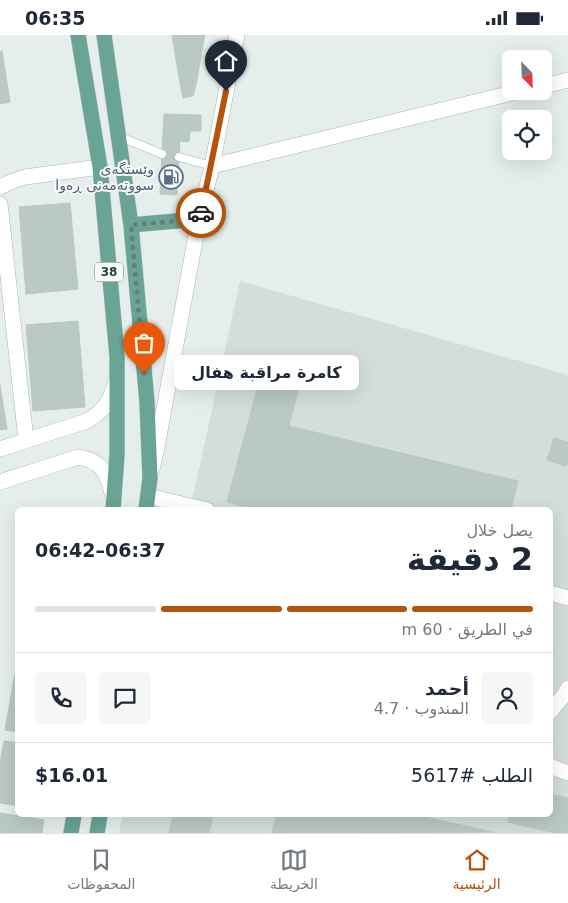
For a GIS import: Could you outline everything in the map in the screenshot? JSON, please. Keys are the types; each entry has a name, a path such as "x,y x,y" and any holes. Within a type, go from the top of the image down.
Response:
{"main road":[{"name":"38","path":"78,35 100,167 117,375 117,454 114,505"},
{"name":"38","path":"104,35 131,225 146,385 150,478 147,503"},
{"path":"131,225 200,219"},
{"path":"71,833 74,817"},
{"path":"97,833 100,817"}],"street":[{"path":"150,478 158,447 236,35"},
{"path":"552,83 568,80"},
{"path":"212,166 502,95"},
{"path":"0,187 25,177 100,167"},
{"path":"0,204 26,440"},
{"path":"0,449 87,421 96,416 106,407 112,396 117,375"},
{"path":"0,482 78,457 91,459 100,466 109,479 114,505"},
{"path":"147,503 181,507"},
{"path":"553,594 568,598"},
{"path":"553,708 568,688"},
{"path":"553,767 568,773"}],"lane":[{"path":"118,136 162,154"},
{"path":"179,157 212,166"}],"shaded area":[{"path":"240,281 568,375 568,833 119,833 123,817 553,817 553,507 191,507"}],"building":[{"path":"172,35 205,35 204,39 173,41"},
{"path":"204,39 197,80 180,83 173,41"},
{"path":"2,51 10,102 0,104 0,52"},
{"path":"197,80 193,96 183,98 180,83"},
{"path":"164,114 201,115 201,131 190,131 189,142 180,141 177,195 160,194"},
{"path":"70,203 78,289 26,294 19,207"},
{"path":"78,321 85,407 33,411 26,325"},
{"path":"263,366 302,376 268,507 246,507 227,502"},
{"path":"0,385 7,429 0,430"},
{"path":"289,426 518,481 512,507 268,507"},
{"path":"554,438 568,442 568,461 566,466 547,460"},
{"path":"15,673 15,732 5,730"},
{"path":"4,741 15,743 15,806 0,803 0,763"},
{"path":"553,795 568,798 568,833 555,833 508,822 509,817 553,817"},
{"path":"0,813 15,815 15,817 44,820 42,833 0,833"},
{"path":"173,817 213,817 209,833 169,833"},
{"path":"276,817 424,817 493,832 272,833"}],"way so far":[{"path":"144,373 131,225 200,219 201,213"}],"place":[{"name":"وێستگەی سووتەمەنی ڕەوا","path":"171,177"},
{"name":"كامرة مراقبة هفال","path":"144,373"}],"route":[{"path":"201,213 226,91"}]}
